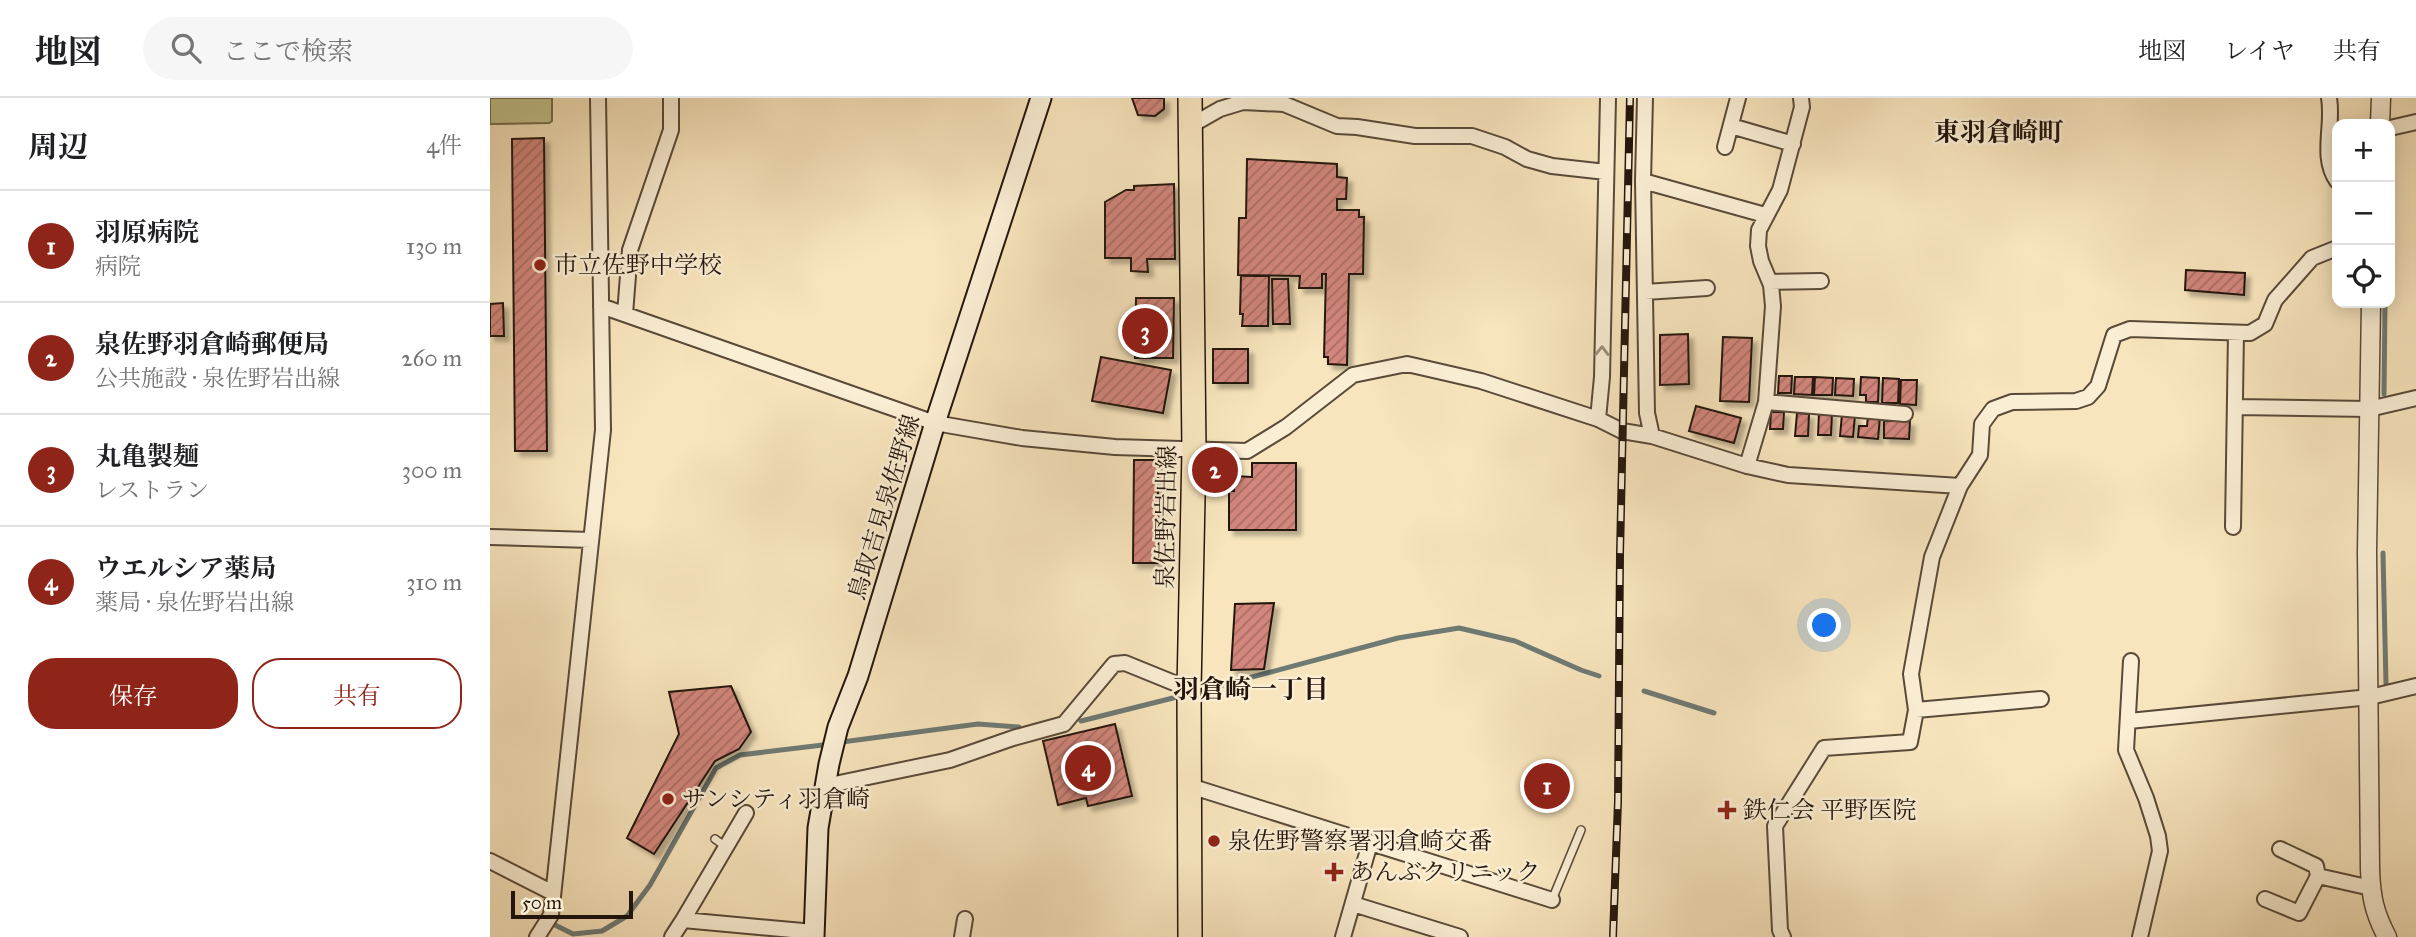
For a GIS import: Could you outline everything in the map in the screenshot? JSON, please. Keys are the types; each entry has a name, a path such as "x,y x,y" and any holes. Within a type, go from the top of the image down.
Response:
{"main road":[{"name":"鳥取吉見泉佐野線","path":"814,934 818,828 838,727 858,676 935,423 1041,98"},
{"name":"泉佐野岩出線","path":"1189,937 1189,689 1194,450 1190,98"}],"street":[{"path":"537,937 551,915 604,430 598,98"},
{"path":"625,314 630,250 671,130 671,98"},
{"path":"1598,419 1602,377 1608,98"},
{"path":"1645,98 1643,181 1647,413 1652,436"},
{"path":"1726,147 1738,98"},
{"path":"1747,466 1766,402 1773,306 1770,282 1758,246 1759,230 1780,190 1793,144 1802,107 1801,98 1794,98"},
{"path":"2329,98 2332,116 2328,155 2332,174"},
{"path":"2380,119 2381,98"},
{"path":"1190,126 1220,109 1243,102 1284,104 1336,126 1415,136 1472,136 1505,147 1527,159 1552,166 1606,172"},
{"path":"2395,127 2416,121"},
{"path":"1731,126 1793,144"},
{"path":"1643,181 1765,215"},
{"path":"1783,937 1780,930 1775,825 1825,748 1910,742 1916,710 1911,674 1932,557 1960,486 1980,455 1982,424 1993,409 2012,402 2076,401 2088,397 2098,386 2114,335 2130,330 2250,333 2265,324 2275,300 2312,258 2332,250"},
{"path":"1770,282 1821,281"},
{"path":"1645,292 1707,288"},
{"path":"601,306 935,423 1022,438 1115,447 1247,451 1286,427 1353,375 1407,364 1481,381 1598,419 1622,431 1652,436 1747,466 1788,475 1833,480 1960,486"},
{"path":"2371,308 2367,551 2371,899 2387,937"},
{"path":"2233,527 2236,333"},
{"path":"2235,407 2370,409 2416,398"},
{"path":"1766,402 1905,414"},
{"path":"490,537 591,540"},
{"path":"2131,661 2126,750 2146,798 2161,851 2140,937"},
{"path":"825,786 950,760 1064,724 1114,664 1125,663 1189,689"},
{"path":"2129,721 2370,697 2416,686"},
{"path":"1916,710 2041,699"},
{"path":"1190,786 1552,900"},
{"path":"671,937 683,920 721,843 746,813"},
{"path":"1343,937 1370,843"},
{"path":"2265,899 2299,914 2318,876 2316,866 2280,849"},
{"path":"490,861 553,893"},
{"path":"2318,876 2371,888"},
{"path":"1353,904 1460,937"},
{"path":"962,937 965,919"},
{"path":"683,920 814,934"}],"lane":[{"path":"1552,900 1581,830"}],"green space":[{"path":"490,98 552,98 552,121 490,124"}],"building":[{"path":"1132,98 1164,98 1164,109 1155,116 1138,115"},
{"path":"544,138 547,451 515,451 512,139"},
{"path":"1247,159 1337,164 1337,177 1347,178 1346,199 1337,199 1337,210 1359,210 1359,217 1364,217 1363,274 1349,274 1347,365 1328,364 1328,357 1324,357 1326,274 1322,274 1322,288 1299,288 1300,276 1238,275 1239,218 1246,218"},
{"path":"1174,184 1175,259 1147,259 1148,272 1131,271 1131,258 1105,258 1105,202 1126,190 1134,190 1134,186"},
{"path":"2186,270 2245,273 2244,295 2185,290"},
{"path":"1241,276 1269,276 1268,326 1242,326"},
{"path":"1272,279 1288,279 1290,324 1273,324"},
{"path":"1136,298 1174,298 1173,358 1135,358"},
{"path":"503,303 504,336 490,336 490,304"},
{"path":"1688,334 1689,384 1660,385 1660,335"},
{"path":"1723,337 1752,338 1749,402 1720,401"},
{"path":"1213,349 1248,349 1248,383 1213,383"},
{"path":"1101,357 1171,370 1163,413 1092,401"},
{"path":"1779,376 1792,376 1791,393 1778,393"},
{"path":"1795,377 1813,377 1812,395 1794,394"},
{"path":"1815,377 1833,378 1832,395 1814,395"},
{"path":"1861,377 1879,378 1878,402 1866,402 1866,395 1860,395"},
{"path":"1836,378 1854,379 1853,396 1835,395"},
{"path":"1883,378 1899,379 1898,403 1882,403"},
{"path":"1901,380 1917,380 1916,405 1900,404"},
{"path":"1696,406 1741,418 1734,443 1689,431"},
{"path":"1771,412 1784,412 1783,429 1770,429"},
{"path":"1819,412 1832,413 1831,435 1818,435"},
{"path":"1797,413 1809,414 1808,436 1795,436"},
{"path":"1842,414 1855,415 1853,437 1840,436"},
{"path":"1868,416 1880,417 1878,439 1858,437 1859,426 1867,426"},
{"path":"1884,421 1910,421 1909,439 1884,438"},
{"path":"1134,460 1158,460 1158,563 1133,563"},
{"path":"1252,463 1296,463 1296,530 1229,530 1229,491 1234,491 1234,476 1252,477"},
{"path":"1274,603 1264,669 1231,670 1235,604"},
{"name":"サンシティ羽倉崎","path":"731,686 751,732 739,749 715,761 654,854 627,838 679,734 669,692"},
{"path":"1115,724 1132,796 1088,806 1086,798 1058,805 1043,741"}],"waterway":[{"path":"2384,394 2385,308"},
{"path":"2383,553 2386,684"},
{"path":"1211,688 1398,638 1459,628 1515,641 1599,676"},
{"path":"1644,691 1714,713"},
{"path":"1081,721 1177,697"},
{"path":"842,742 978,724 1019,727"},
{"path":"553,924 573,934 602,931 627,916 650,885 716,768 740,755 823,745"}],"railway":[{"path":"1613,937 1618,801 1620,554 1630,98"}],"place":[{"name":"市立佐野中学校","path":"540,265"},
{"name":"丸亀製麺","path":"1145,331"},
{"name":"泉佐野羽倉崎郵便局","path":"1215,470"},
{"name":"ウエルシア薬局","path":"1088,768"},
{"name":"羽原病院","path":"1547,786"},
{"name":"サンシティ羽倉崎","path":"668,799"},
{"name":"鉄仁会 平野医院","path":"1727,810"},
{"name":"泉佐野警察署羽倉崎交番","path":"1214,841"},
{"name":"あんぶクリニック","path":"1334,872"}],"district":[{"name":"東羽倉崎町","path":"1999,132"},
{"name":"羽倉崎一丁目","path":"1251,689"}]}
